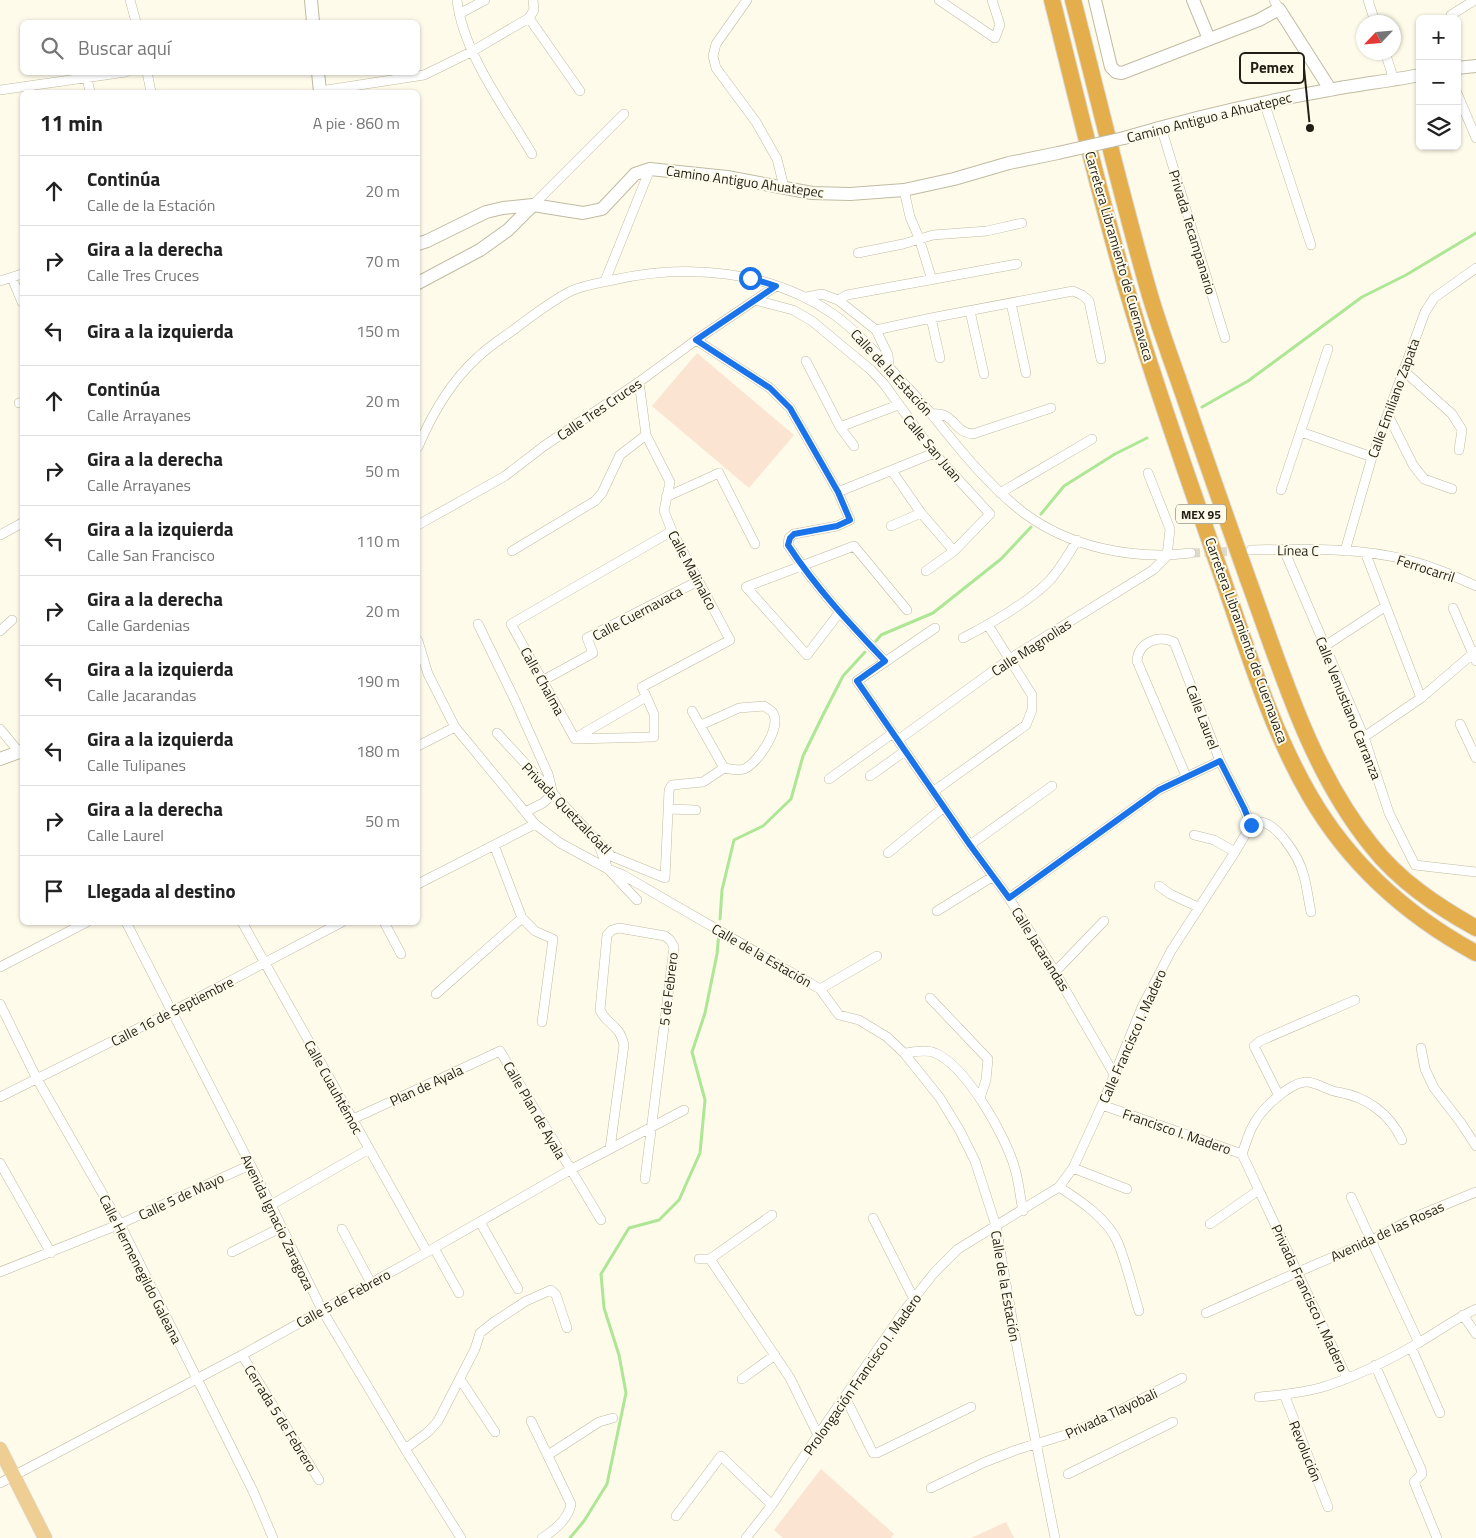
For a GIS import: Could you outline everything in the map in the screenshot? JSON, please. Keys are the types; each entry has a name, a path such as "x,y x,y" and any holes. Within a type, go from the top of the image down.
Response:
{"highway":[{"name":"Carretera Libramiento de Cuernavaca","path":"1052,0 1106,218 1129,299 1195,498 1270,712 1310,797 1351,854 1373,878 1416,916 1476,953"},
{"name":"Carretera Libramiento de Cuernavaca","path":"1073,0 1150,294 1216,490 1293,704 1311,746 1353,821 1387,864 1410,886 1476,928"}],"main road":[{"path":"0,1449 45,1538"}],"street":[{"path":"130,0 135,20"},
{"path":"311,0 313,20"},
{"path":"457,0 459,14 471,52 532,154"},
{"path":"459,14 484,0"},
{"path":"332,90 424,75 471,52 529,18 534,10 533,0"},
{"path":"747,0 716,44 713,56 716,68 756,122 777,159 784,187"},
{"path":"939,0 996,38 1000,25 992,0"},
{"path":"1095,0 1111,67 1116,72 1122,73 1259,20 1277,5 1330,90"},
{"path":"1193,0 1209,39"},
{"path":"1368,0 1373,15"},
{"path":"1453,15 1475,0"},
{"path":"529,18 580,92"},
{"path":"1388,60 1394,80"},
{"path":"1461,68 1476,66"},
{"path":"0,90 107,75"},
{"path":"148,75 151,90"},
{"path":"318,75 320,90"},
{"name":"Camino Antiguo a Ahuatepec","path":"1058,153 1264,102 1416,76"},
{"path":"88,78 90,90"},
{"path":"1264,102 1311,245"},
{"path":"1461,102 1476,138"},
{"path":"420,281 480,250 508,230 624,114"},
{"name":"Privada Tecampanario","path":"1161,127 1225,338"},
{"name":"Camino Antiguo Ahuatepec","path":"420,243 486,212 503,208 533,205 583,213 602,209 635,174 650,169 727,177 812,192 850,194 904,190 954,179 1009,163 1058,153"},
{"path":"605,282 650,169"},
{"path":"904,190 910,217 919,238 932,280"},
{"path":"858,253 903,244 933,235 987,230 1022,223"},
{"path":"838,300 847,295 1018,264"},
{"name":"Calle Emiliano Zapata","path":"1344,551 1372,457 1425,312 1434,298 1476,268"},
{"name":"Calle de la Estación","path":"420,442 428,423 448,390 477,357 553,301 573,290 628,276 661,272 696,272 748,277 806,297 833,314 865,340 932,414 952,441 1000,493 1026,514 1051,529 1100,549 1132,555 1167,556 1191,554"},
{"path":"0,281 20,275"},
{"path":"12,278 20,297"},
{"name":"Calle Tres Cruces","path":"420,524 505,476 544,446 776,286"},
{"path":"876,330 1073,292 1082,295 1088,301 1101,359"},
{"path":"806,297 822,294 838,300 876,330 888,355 889,366"},
{"name":"Calle San Juan","path":"756,300 793,310 812,321 871,370 884,384 934,453 990,514 954,551"},
{"path":"1010,304 1026,373"},
{"path":"970,311 984,374"},
{"path":"931,318 940,358"},
{"path":"696,340 770,388 790,408 838,492 850,520 837,526 794,534 790,538 788,545 839,614 885,661 936,628"},
{"path":"1281,490 1328,349"},
{"path":"806,361 840,427 854,446"},
{"path":"1403,370 1452,414 1462,430 1459,450"},
{"name":"Calle Malinalco","path":"639,382 646,435 670,482 664,511 672,531 730,640 642,687 646,697"},
{"path":"840,427 898,405"},
{"path":"932,414 941,414 951,419 959,429 973,434 1051,408"},
{"path":"1388,415 1414,465 1424,479 1452,489"},
{"path":"1301,432 1372,457"},
{"path":"512,551 595,501 602,493 620,455 646,435"},
{"path":"1000,493 1092,439"},
{"path":"838,492 934,453"},
{"path":"892,471 922,513 954,551 926,571"},
{"path":"666,497 718,472 755,544"},
{"path":"1148,473 1170,529 1167,556"},
{"path":"891,526 922,513"},
{"path":"0,533 20,524"},
{"name":"Calle Chalma","path":"575,739 511,624 672,531"},
{"path":"962,638 988,625 1033,595 1049,581 1061,566 1077,540"},
{"path":"839,614 807,655 746,587 854,546 907,610"},
{"name":"Línea C","path":"1251,550 1344,551"},
{"name":"Calle Venustiano Carranza","path":"1284,550 1364,737 1389,813 1415,865 1476,872"},
{"name":"Ferrocarril","path":"1344,551 1365,552 1416,562 1476,586"},
{"path":"1365,552 1421,698"},
{"name":"Calle Magnolias","path":"829,779 896,737 1010,658 1154,570 1167,556"},
{"name":"Calle Cuernavaca","path":"542,680 593,653 587,638 698,581"},
{"path":"1324,646 1386,606"},
{"path":"1364,737 1421,698 1475,655 1453,608"},
{"path":"0,631 12,620"},
{"path":"478,624 548,774 553,794 543,803 525,812"},
{"path":"934,791 1026,725 1032,710 1032,695 988,625"},
{"name":"Calle Laurel","path":"1186,776 1137,661 1142,646 1159,639 1167,639 1174,642 1220,761 1251,825"},
{"name":"Calle de la Estación","path":"420,648 428,674 455,726 535,824 560,843 623,875 820,988 839,1015 859,1020 887,1037 904,1053 940,1098 960,1131 975,1162 996,1226 1017,1347 1038,1444 1055,1538"},
{"name":"Calle Jacarandas","path":"885,661 857,681 992,877 1009,898 1055,972 1114,1074"},
{"path":"646,697 654,714 654,737 575,739 646,697"},
{"path":"692,710 724,768 737,770 745,768 758,757 769,741 776,723 773,713 764,706 738,708 701,725"},
{"path":"1460,724 1476,758"},
{"path":"420,745 455,726"},
{"path":"0,729 20,751"},
{"name":"Privada Quetzalcóatl","path":"496,733 611,856 665,878 669,790 672,785 703,782 724,768"},
{"path":"870,776 905,751"},
{"path":"0,759 20,752"},
{"path":"1009,898 1144,800 1186,776 1220,761"},
{"path":"970,845 1052,786"},
{"path":"888,853 944,807"},
{"path":"668,809 696,810"},
{"path":"1251,825 1258,822 1267,824 1277,830 1299,861 1304,874 1311,912"},
{"path":"420,883 535,824"},
{"name":"Calle Francisco I. Madero","path":"996,1226 1059,1187 1073,1168 1102,1105 1142,1006 1171,951 1251,825"},
{"path":"1194,835 1214,840 1235,852"},
{"path":"598,843 608,869 637,900"},
{"path":"494,845 522,918 535,931 553,940 542,1022"},
{"path":"937,911 992,877"},
{"path":"1158,886 1198,907"},
{"path":"436,994 522,918"},
{"path":"1055,972 1104,921"},
{"path":"0,967 81,925"},
{"name":"Avenida Ignacio Zaragoza","path":"128,925 173,1011 322,1310 461,1538"},
{"name":"Calle Cuauhtémoc","path":"244,925 369,1150 459,1294"},
{"name":"Calle 16 de Septiembre","path":"0,1097 173,1011 336,925"},
{"path":"386,925 401,954"},
{"name":"5 de Febrero","path":"610,1149 624,1045 622,1035 615,1026 604,1019 600,1010 608,935 612,930 619,928 665,936 674,947 645,1179"},
{"path":"820,988 877,956"},
{"path":"930,998 988,1059 986,1080 980,1098"},
{"path":"1278,1096 1254,1046 1260,1040 1355,1000"},
{"name":"Calle Hermenegildo Galeana","path":"0,1004 38,1079 120,1224 198,1378 253,1491 273,1538"},
{"path":"1421,1048 1425,1069 1434,1088 1476,1146"},
{"name":"Plan de Ayala","path":"353,1119 500,1050"},
{"name":"Calle Plan de Ayala","path":"500,1050 601,1220"},
{"path":"904,1053 932,1052 945,1058 980,1098 1002,1136 1015,1168 1023,1210"},
{"path":"1242,1154 1255,1122 1278,1096 1304,1082 1332,1092 1348,1094 1365,1100 1382,1112 1396,1128 1402,1140"},
{"name":"Francisco I. Madero","path":"1102,1105 1242,1154 1259,1190"},
{"name":"Calle 5 de Febrero","path":"0,1483 242,1356 570,1170 684,1110"},
{"path":"271,1206 369,1150"},
{"path":"0,1164 51,1253"},
{"name":"Calle 5 de Mayo","path":"0,1272 120,1224 250,1164"},
{"path":"1073,1168 1127,1189"},
{"path":"1059,1187 1091,1210 1106,1225 1118,1242 1140,1311"},
{"path":"1210,1224 1259,1190"},
{"name":"Privada Francisco I. Madero","path":"1259,1190 1346,1378 1415,1345 1476,1309"},
{"name":"Avenida de las Rosas","path":"1298,1272 1372,1240 1420,1215 1476,1192"},
{"path":"1351,1197 1372,1240 1415,1345 1440,1413"},
{"path":"699,1258 710,1259 772,1215"},
{"path":"873,1218 914,1299"},
{"path":"480,1222 518,1289"},
{"name":"Prolongación Francisco I. Madero","path":"746,1538 772,1505 818,1434 934,1273 958,1249 996,1226"},
{"path":"232,1252 282,1227"},
{"path":"342,1229 371,1283"},
{"path":"710,1259 790,1378 818,1434"},
{"path":"1206,1313 1298,1272"},
{"path":"405,1449 428,1432 438,1421 460,1379 480,1333 494,1322 526,1301 551,1290 556,1295 567,1328"},
{"path":"1463,1316 1473,1327 1476,1334"},
{"path":"742,1379 775,1355"},
{"name":"Cerrada 5 de Febrero","path":"242,1356 319,1480"},
{"path":"1375,1365 1421,1469 1422,1474 1414,1482 1437,1538"},
{"name":"Privada Tlayobali","path":"931,1488 985,1462 1065,1435 1105,1418 1182,1378"},
{"path":"1259,1397 1322,1388 1346,1378"},
{"path":"460,1379 495,1432"},
{"name":"Revolución","path":"1284,1394 1328,1507"},
{"path":"845,1396 873,1453 877,1453 972,1407"},
{"path":"548,1455 599,1422 613,1418"},
{"path":"531,1421 570,1504 570,1511 557,1526 542,1538"},
{"path":"1068,1474 1173,1422"},
{"path":"676,1516 721,1456 772,1505"}],"shaded area":[{"path":"697,353 794,435 749,488 652,406"},
{"path":"821,1469 894,1534 891,1538 783,1538 774,1530"},
{"path":"1006,1522 1014,1538 971,1538"}],"waterway":[{"path":"1202,407 1248,381 1362,297 1406,275 1476,233"},
{"path":"1041,514 1064,486 1115,454 1147,438"},
{"path":"876,641 881,635 933,613 1001,559 1031,527"},
{"path":"720,919 722,890 734,840 763,826 791,799 803,756 823,715 843,676 865,652"},
{"path":"570,1538 584,1521 607,1484 626,1393 619,1355 604,1308 601,1274 629,1228 659,1220 679,1200 700,1153 705,1100 692,1052 705,1013 717,954 719,933"}],"tunnel":[{"path":"1191,553 1241,551"}],"place":[{"name":"Pemex","path":"1310,128"}],"route":[{"path":"750,278 776,286 696,340 770,388 790,408 838,492 850,520 837,526 794,534 790,538 788,545 839,614 885,661 857,681 992,877 1009,898 1159,790 1220,761 1251,825"}]}
